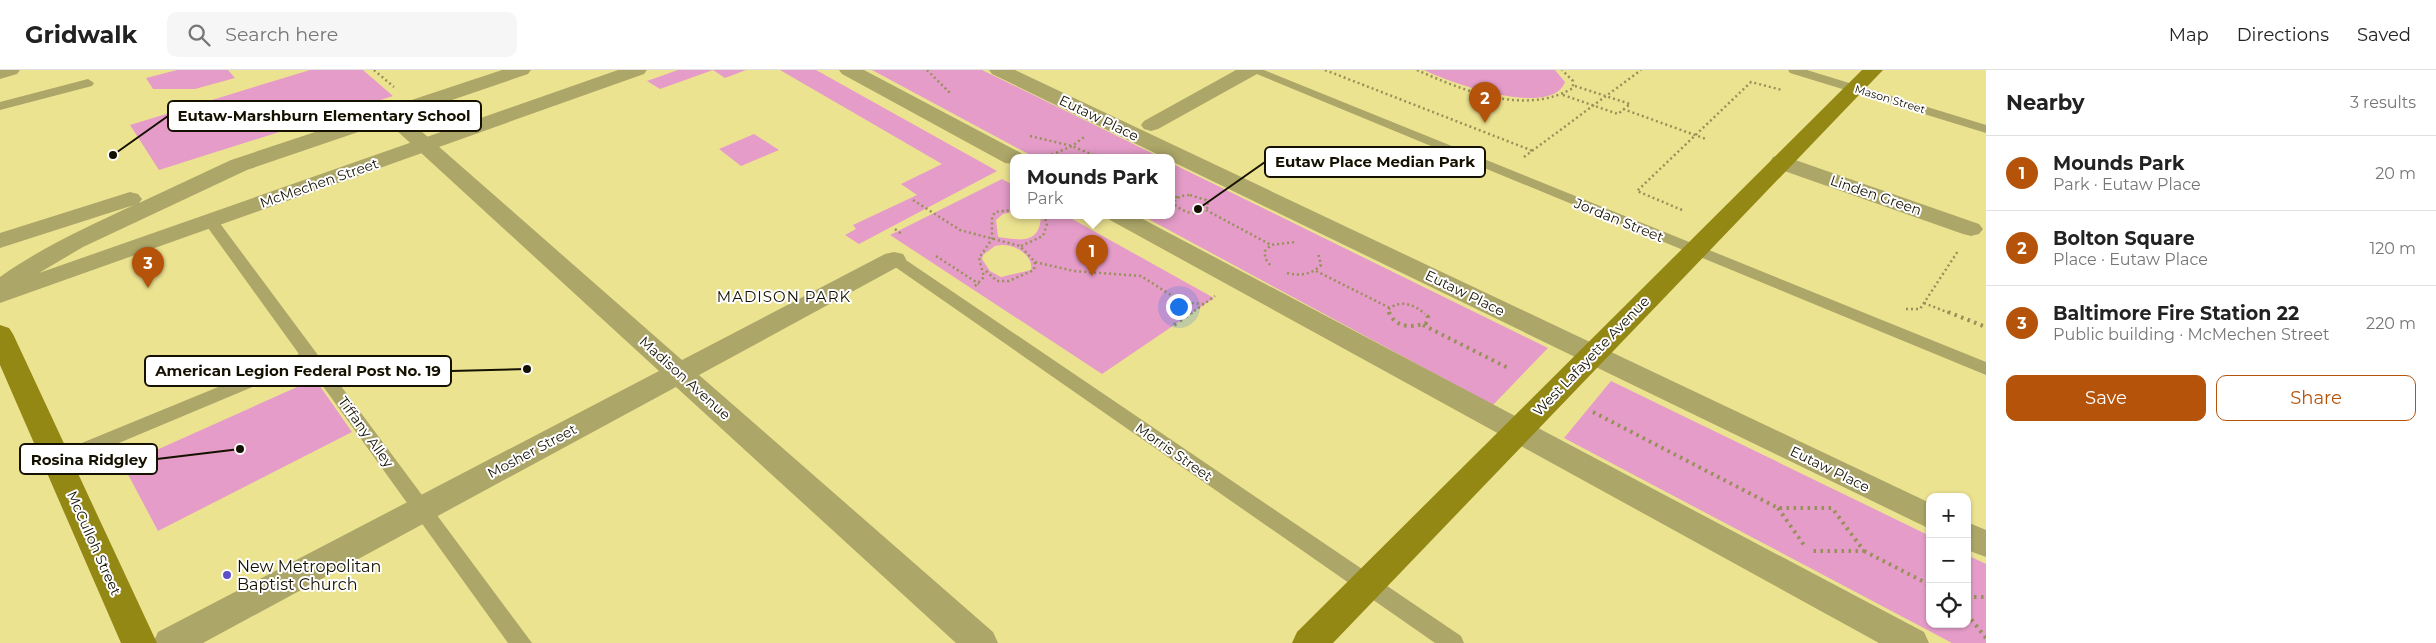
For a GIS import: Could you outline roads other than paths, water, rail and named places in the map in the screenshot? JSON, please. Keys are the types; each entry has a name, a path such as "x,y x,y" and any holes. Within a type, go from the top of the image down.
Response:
{"main road":[{"name":"West Lafayette Avenue","path":"1310,643 1781,162 1874,70"},
{"name":"McCulloh Street","path":"0,334 139,643"}],"street":[{"path":"0,73 10,70"},
{"path":"0,241 239,165 521,70"},
{"name":"McMechen Street","path":"0,295 637,70"},
{"path":"849,70 1010,156"},
{"name":"Eutaw Place","path":"999,70 1174,154"},
{"path":"1151,126 1252,70"},
{"name":"Madison Avenue","path":"390,114 980,643"},
{"name":"Eutaw Place","path":"1175,155 1926,515"},
{"name":"Linden Green","path":"1781,162 1967,236"},
{"path":"0,289 39,261 74,242 239,165"},
{"path":"1125,219 1911,643"},
{"name":"Mosher Street","path":"171,643 894,259"},
{"path":"1971,537 1986,544"}],"lane":[{"name":"Jordan Street","path":"1252,70 1986,369"},
{"name":"Mason Street","path":"1794,70 1986,129"},
{"path":"0,106 88,83"},
{"name":"Tiffany Alley","path":"211,221 521,643"},
{"name":"Morris Street","path":"894,259 1453,643"},
{"path":"57,462 311,356"}],"place":[{"name":"Bolton Square","path":"1485,123"},
{"name":"Eutaw-Marshburn Elementary School","path":"113,155"},
{"name":"Eutaw Place Median Park","path":"1198,209"},
{"name":"Mounds Park","path":"1092,276"},
{"name":"Baltimore Fire Station 22","path":"148,288"},
{"name":"American Legion Federal Post No. 19","path":"527,369"},
{"name":"Rosina Ridgley","path":"240,449"},
{"name":"New Metropolitan Baptist Church","path":"227,575"}],"district":[{"name":"MADISON PARK","path":"784,296"}]}
